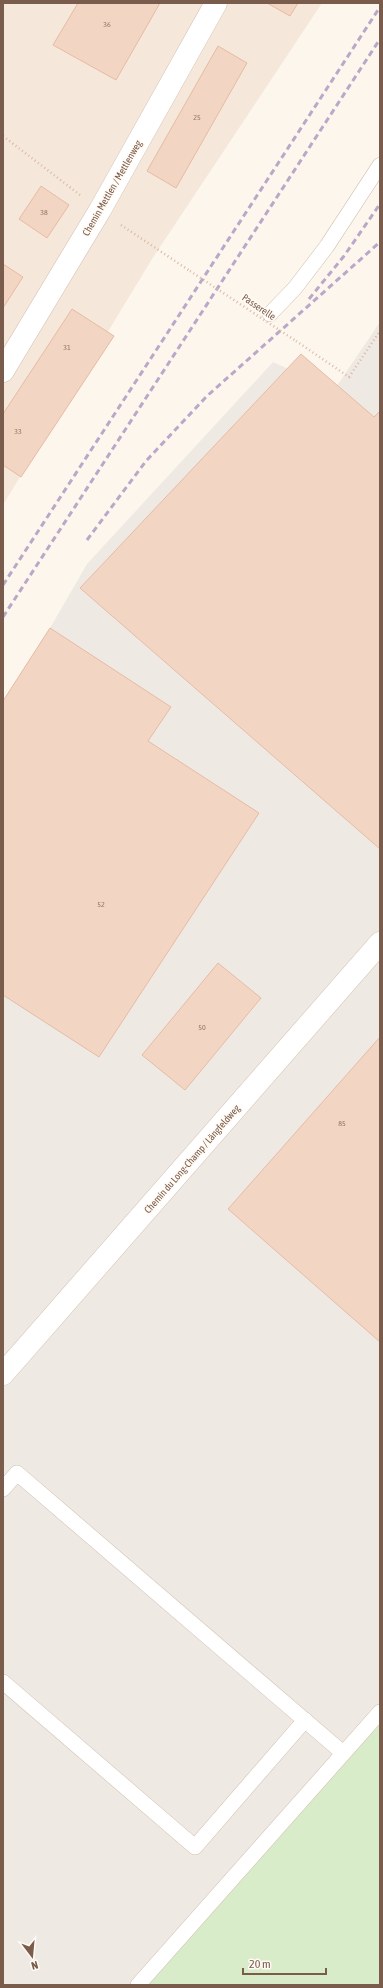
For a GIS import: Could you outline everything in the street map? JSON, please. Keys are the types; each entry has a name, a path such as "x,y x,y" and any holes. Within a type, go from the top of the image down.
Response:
{"main road":[{"name":"Chemin Mettlen / Mettlenweg","path":"3,371 100,210 216,3"},
{"name":"Chemin du Long-Champ / Längfeldweg","path":"3,1374 380,943"}],"lane":[{"path":"270,314 295,288 327,246 380,165"},
{"path":"3,1489 17,1473 344,1753"},
{"path":"3,1682 195,1847 305,1720"},
{"path":"138,1985 380,1712"}],"path":[{"path":"3,136 81,196"},
{"name":"Passerelle","path":"120,224 349,377 380,331"}],"shaded area":[{"path":"3,3 322,3 152,259 3,505"},
{"path":"380,322 380,1712 138,1985 3,1985 3,701 50,628 87,564 273,362 334,390"}],"green space":[{"path":"380,1712 380,1985 147,1985"}],"building":[{"path":"78,3 160,3 116,80 53,45"},
{"path":"267,3 298,3 290,16"},
{"path":"218,46 247,63 176,188 147,171"},
{"path":"41,186 69,205 47,238 19,219"},
{"path":"3,264 23,277 3,308"},
{"path":"72,309 114,336 21,477 3,465 3,414"},
{"path":"301,354 374,417 380,411 380,849 80,588"},
{"path":"50,628 171,707 148,741 259,813 99,1057 3,995 3,701"},
{"path":"218,963 261,998 185,1090 142,1055"},
{"path":"380,1037 380,1342 228,1209"}],"railway":[{"path":"3,585 380,7"},
{"path":"3,617 380,39"},
{"path":"309,299 344,256 380,204"},
{"path":"87,540 146,461 207,396 380,242"}]}
